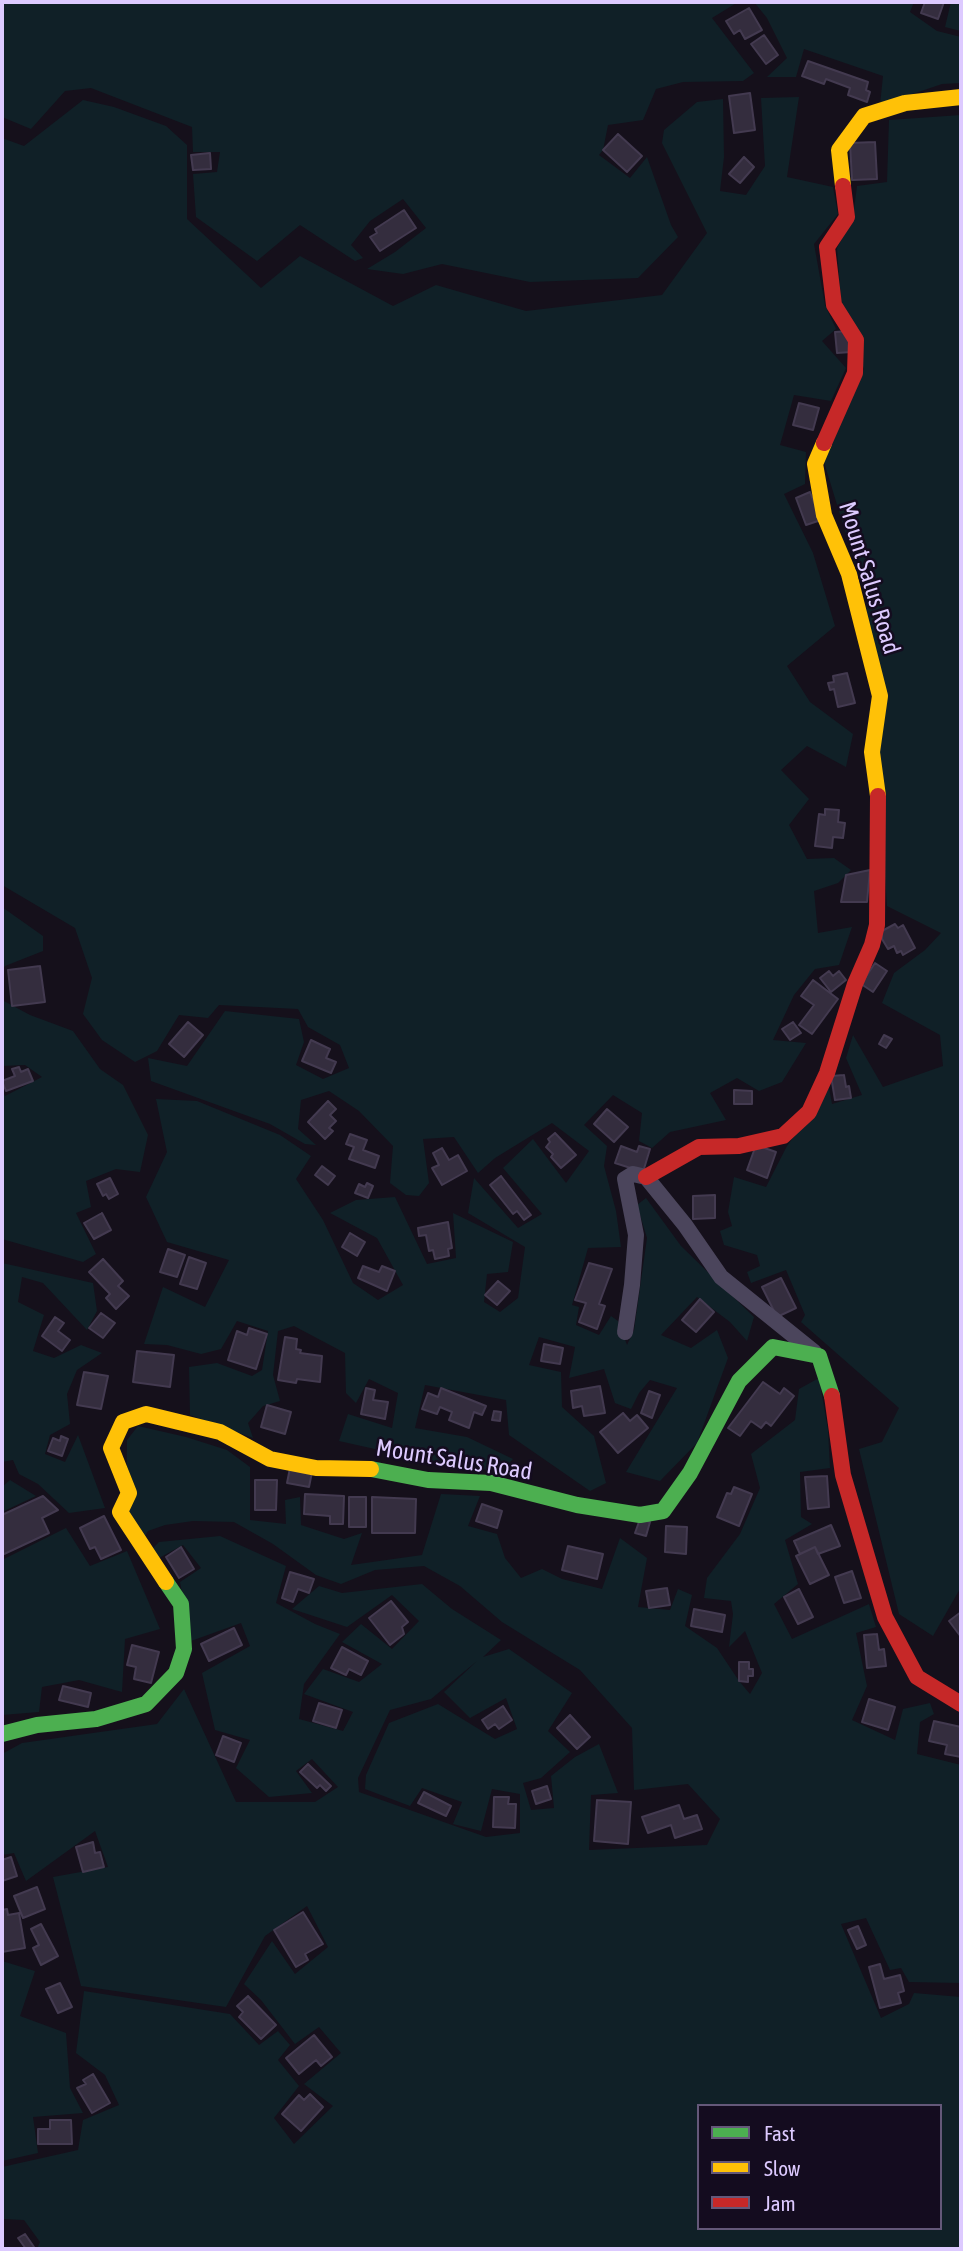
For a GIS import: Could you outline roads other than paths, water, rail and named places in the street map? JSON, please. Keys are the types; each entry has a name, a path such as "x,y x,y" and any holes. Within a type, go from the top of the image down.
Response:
{"street":[{"name":"Mount Salus Road","path":"646,1177 699,1147 739,1146 783,1136 809,1112 827,1073 855,984 872,945 877,925 879,806 872,752 880,695 849,574 824,515 815,464 855,373 856,340 834,305 827,247 847,217 839,150 864,116 905,103 961,97"},
{"path":"625,1332 636,1235 625,1179 634,1174 646,1177 685,1225 721,1277 819,1356 834,1403 843,1475 885,1618 917,1677 961,1704"},
{"name":"Mount Salus Road","path":"2,1734 37,1725 96,1719 146,1704 176,1674 184,1649 181,1604 120,1512 129,1493 111,1448 123,1422 146,1414 220,1432 271,1459 316,1468 371,1469 428,1480 491,1483 577,1505 640,1515 663,1511 690,1473 739,1381 774,1347 819,1356"}]}
